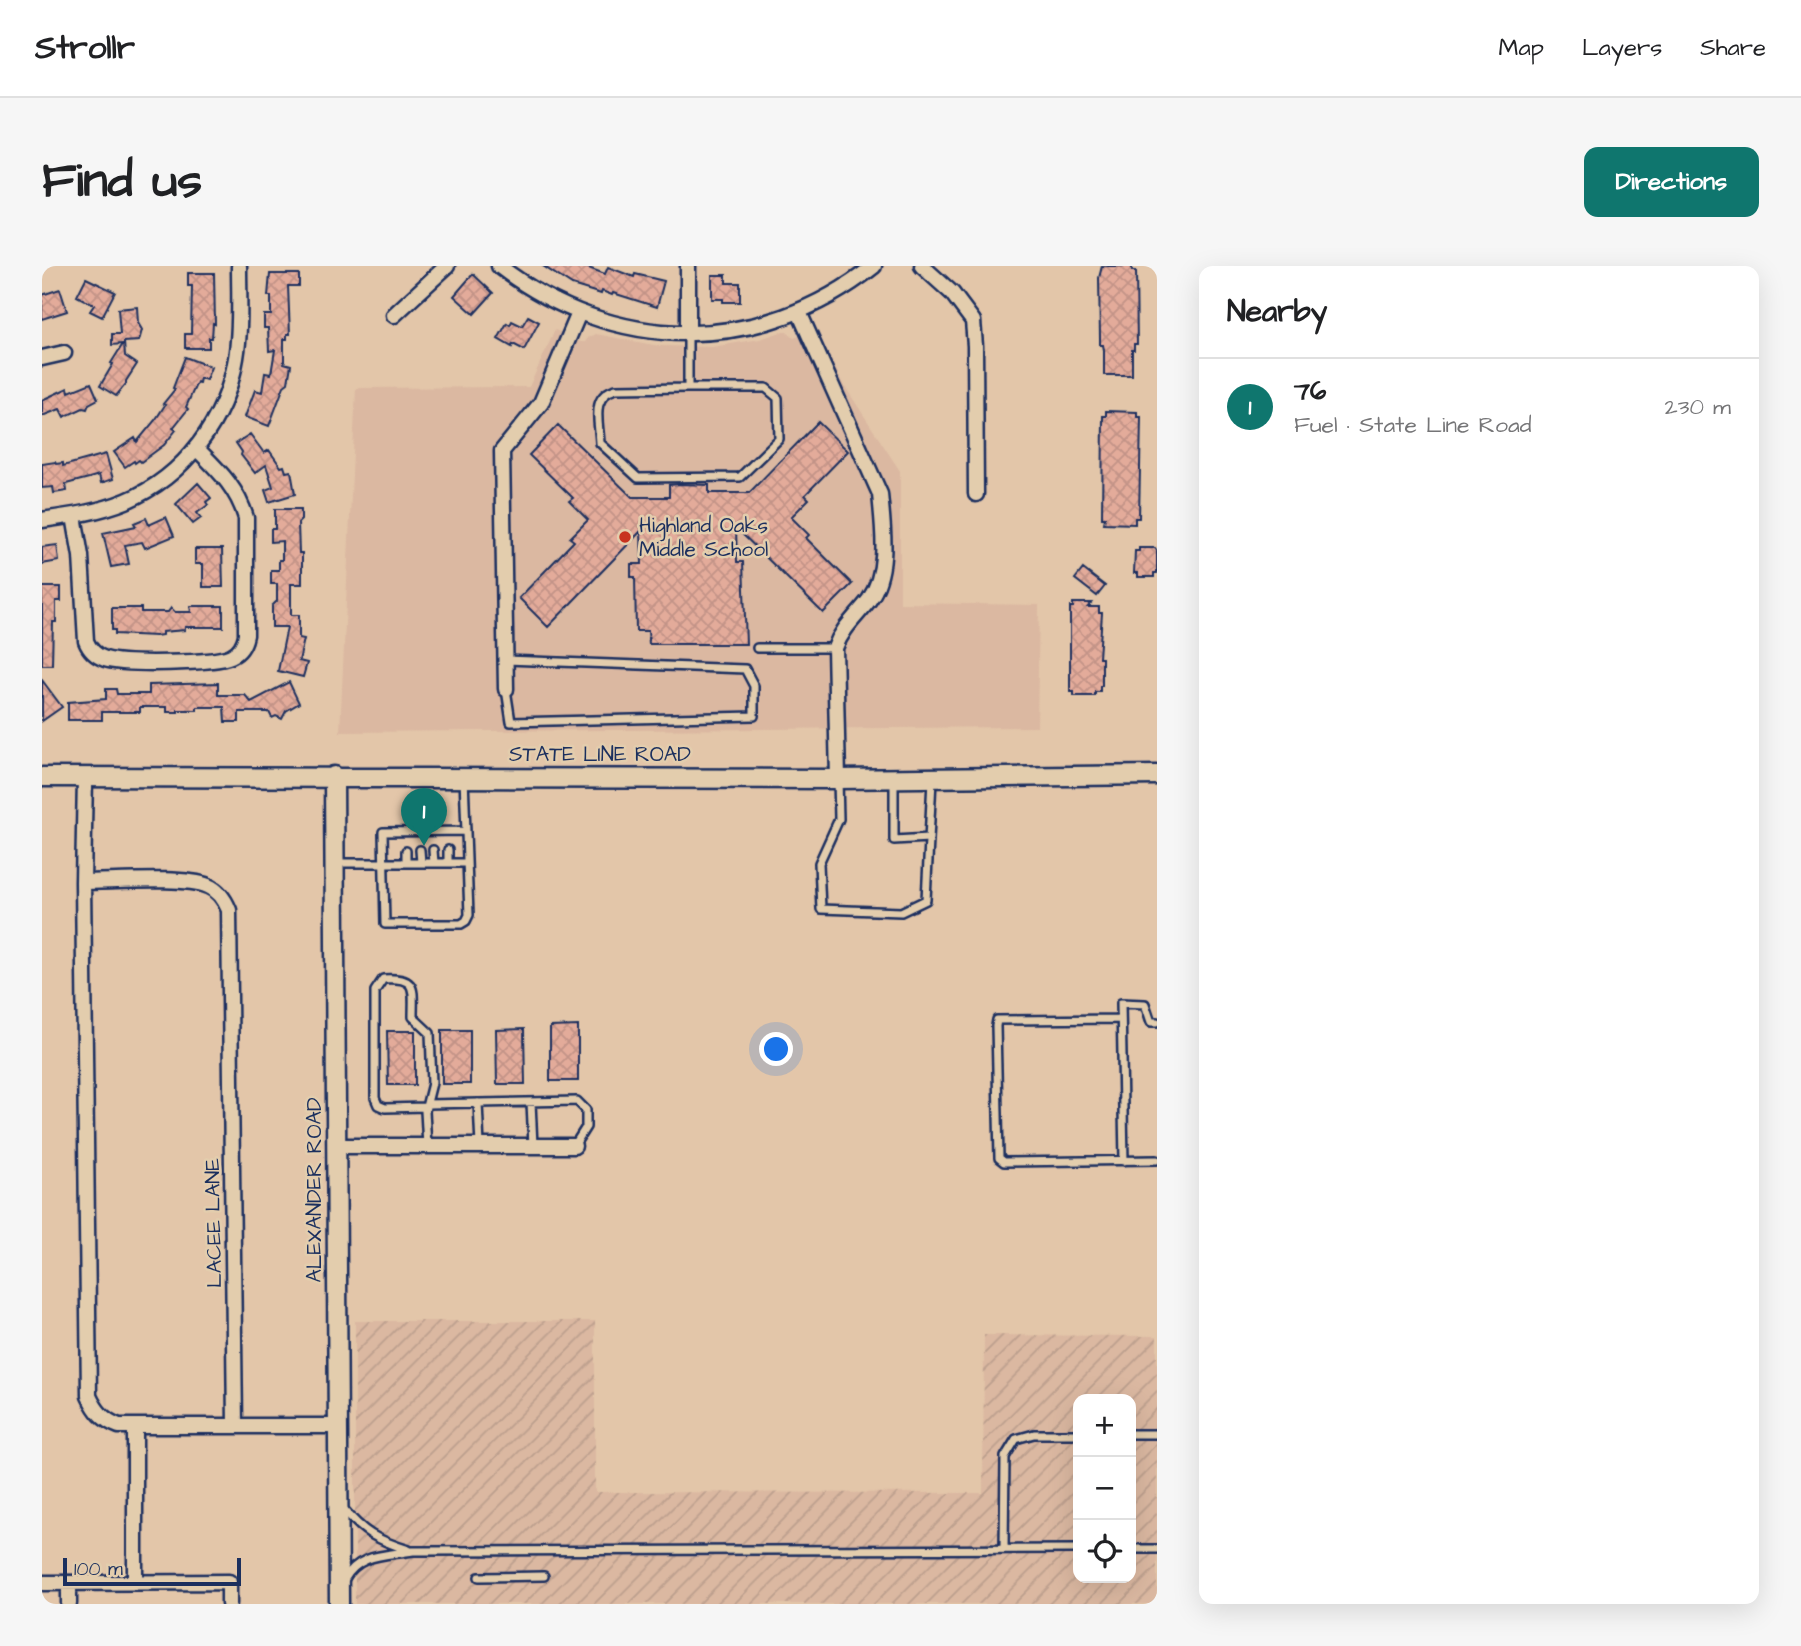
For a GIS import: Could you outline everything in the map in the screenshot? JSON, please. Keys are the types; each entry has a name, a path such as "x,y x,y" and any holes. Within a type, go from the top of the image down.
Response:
{"street":[{"path":"42,520 74,516 126,501 164,478 196,448 211,428 233,374 238,344 239,266"},
{"path":"394,315 447,266"},
{"path":"499,266 528,287 579,313 622,327 688,334 739,329 799,312 849,284 874,266"},
{"path":"688,266 688,334"},
{"path":"922,266 952,293 973,321 976,494"},
{"path":"799,312 880,495 882,573 871,598 840,633 835,648 838,779"},
{"path":"506,690 502,451 541,403 579,313"},
{"path":"42,358 64,353"},
{"path":"74,516 83,573 86,641 92,652 103,659 125,662 212,661 230,657 244,644 246,635 246,518 230,482 196,448"},
{"name":"STATE LINE ROAD","path":"42,777 838,779 1157,775"},
{"name":"ALEXANDER ROAD","path":"334,776 339,1596"},
{"path":"85,777 83,882 89,1396 97,1412 108,1422 118,1426 338,1426"},
{"name":"LACEE LANE","path":"83,882 193,882 213,888 223,897 229,909 235,1425"},
{"path":"336,1146 574,1146"},
{"path":"135,1427 135,1582"},
{"path":"42,1583 229,1582 229,1604"},
{"path":"69,1583 69,1604"}],"lane":[{"path":"688,334 688,388"},
{"path":"688,388 766,388 778,398 779,439 740,477 638,478 600,443 598,403 607,391 688,388"},
{"path":"757,648 835,648"},
{"path":"506,660 745,669 754,685 754,716 511,722 506,690"},
{"path":"464,776 466,831 467,863 469,915 466,921 461,924 385,924 383,832 405,835 466,831"},
{"path":"838,779 839,819 819,863 821,909 901,912 926,900 932,777"},
{"path":"894,778 894,840 929,838"},
{"path":"420,850 421,863"},
{"path":"433,850 434,863"},
{"path":"448,850 448,863"},
{"path":"406,851 406,863"},
{"path":"334,863 467,863"},
{"path":"427,1146 426,1106 432,1083 430,1033 413,1017 413,987 409,982 399,978 383,979 375,991 375,1098 378,1105 385,1108 426,1106 478,1103 577,1101 584,1105 586,1110 586,1127 574,1146"},
{"path":"1124,1161 1121,1003 1145,1004 1152,1021 1157,1022"},
{"path":"1121,1019 998,1020 999,1158 1004,1162 1157,1160"},
{"path":"531,1102 533,1146"},
{"path":"478,1103 480,1146"},
{"path":"1004,1549 1005,1457 1016,1439 1034,1434 1073,1434"},
{"path":"1136,1434 1157,1434"},
{"path":"338,1502 358,1527 380,1541 413,1551"},
{"path":"339,1596 351,1567 370,1558 413,1551 1073,1549"},
{"path":"1136,1549 1157,1549"},
{"path":"479,1577 544,1576"}],"shaded area":[{"name":"Highland Oaks Middle School","path":"555,330 581,342 596,334 659,346 712,347 760,339 781,332 787,332 794,338 817,330 842,382 900,471 900,603 1039,605 1037,727 340,732 356,388 529,387"},
{"path":"355,1321 595,1321 595,1492 983,1493 984,1335 1157,1336 1157,1604 355,1604"}],"building":[{"path":"543,266 583,266 605,274 608,267 634,277 635,274 664,281 657,307 613,293 612,295 602,291 601,294 572,285"},
{"path":"1102,266 1132,266 1132,271 1136,271 1137,344 1134,344 1132,350 1132,375 1104,375 1104,350 1103,345 1100,345 1099,278"},
{"path":"188,273 214,273 215,324 213,323 212,338 209,338 209,348 185,348 185,334 191,334 192,286 188,286"},
{"path":"270,274 299,274 299,286 288,286 290,334 284,339 284,363 291,365 288,383 284,386 269,426 245,417 255,390 262,392 265,373 271,374 275,350 269,351 268,328 264,328 264,315 271,315 271,296 268,296"},
{"path":"473,274 493,293 474,314 454,296"},
{"path":"712,275 726,275 726,283 740,283 740,302 712,299"},
{"path":"86,278 115,292 102,317 90,311 94,305 77,296"},
{"path":"60,289 67,311 42,319 42,295"},
{"path":"137,307 138,323 142,330 139,341 124,342 125,356 137,364 116,396 100,386 123,344 112,345 112,334 120,334 118,309"},
{"path":"528,316 539,322 524,350 498,339 507,323 510,325 512,321 522,326"},
{"path":"185,357 211,367 206,380 200,378 199,383 197,382 186,407 188,409 164,445 141,462 134,461 125,467 114,452 135,438 137,442 156,419 165,405 163,404 175,389 173,388"},
{"path":"91,383 98,399 89,404 87,409 83,408 64,417 60,409 42,416 42,400 68,388 69,392"},
{"path":"1106,411 1137,412 1137,417 1141,417 1139,518 1135,518 1135,524 1104,523 1105,518 1102,518 1103,416 1106,416"},
{"path":"818,422 848,451 805,495 809,499 791,517 809,535 806,538 852,584 823,613 736,528 737,562 743,562 746,644 649,644 648,631 636,631 635,577 631,577 631,564 642,564 641,531 548,627 519,598 574,541 570,538 588,520 569,501 573,498 529,455 558,425 632,497 669,497 669,485 679,484 709,485 709,493 749,493"},
{"path":"250,434 264,453 269,450 286,472 291,471 295,494 269,502 265,490 273,487 266,465 255,473 241,455 236,443"},
{"path":"106,454 113,479 101,483 99,475 66,484 67,491 54,493 53,487 42,488 42,464 55,462 63,463 63,466"},
{"path":"198,483 211,498 206,502 208,505 197,513 201,518 193,524 176,504"},
{"path":"275,509 301,509 301,520 298,523 302,584 291,584 291,615 299,615 299,638 304,639 299,661 307,663 303,677 278,671 287,627 272,627 272,606 277,601 277,584 271,584 271,570 279,570 279,560 282,560 282,541 271,542 271,529 275,529"},
{"path":"166,517 174,536 145,548 142,542 125,545 129,564 111,567 103,533 136,526 134,523 146,518 149,525"},
{"path":"57,545 59,561 42,564 42,547"},
{"path":"1139,548 1155,548 1157,551 1157,573 1154,573 1154,577 1138,577 1138,573 1134,573 1135,551 1139,551"},
{"path":"195,549 222,549 223,587 203,587 203,564 195,564"},
{"path":"1083,569 1105,586 1097,596 1075,579"},
{"path":"42,587 61,587 61,601 56,601 56,622 53,622 52,665 42,665"},
{"path":"1073,603 1092,603 1088,607 1099,607 1099,613 1102,613 1099,658 1102,658 1102,686 1100,692 1095,692 1095,696 1074,696 1074,692 1070,692 1070,607 1073,607"},
{"path":"190,606 223,606 223,627 185,627 185,630 162,632 162,635 156,636 115,634 115,630 112,630 112,608 168,612 171,608 175,612 191,612"},
{"path":"42,680 62,707 42,721"},
{"path":"289,682 299,703 286,711 282,719 276,716 272,718 269,712 239,712 239,722 225,722 224,707 197,707 197,710 167,712 167,707 140,707 140,712 102,712 102,720 68,720 68,702 106,699 106,689 116,689 117,694 149,694 149,685 218,683 218,695 245,695 251,702"},
{"path":"578,1026 578,1081 550,1081 550,1027"},
{"path":"524,1029 525,1084 497,1084 496,1030"},
{"path":"442,1030 470,1030 470,1084 442,1084"},
{"path":"387,1031 415,1031 415,1085 388,1085"}],"place":[{"name":"Highland Oaks Middle School","path":"625,537"},
{"name":"76","path":"424,846"}]}
